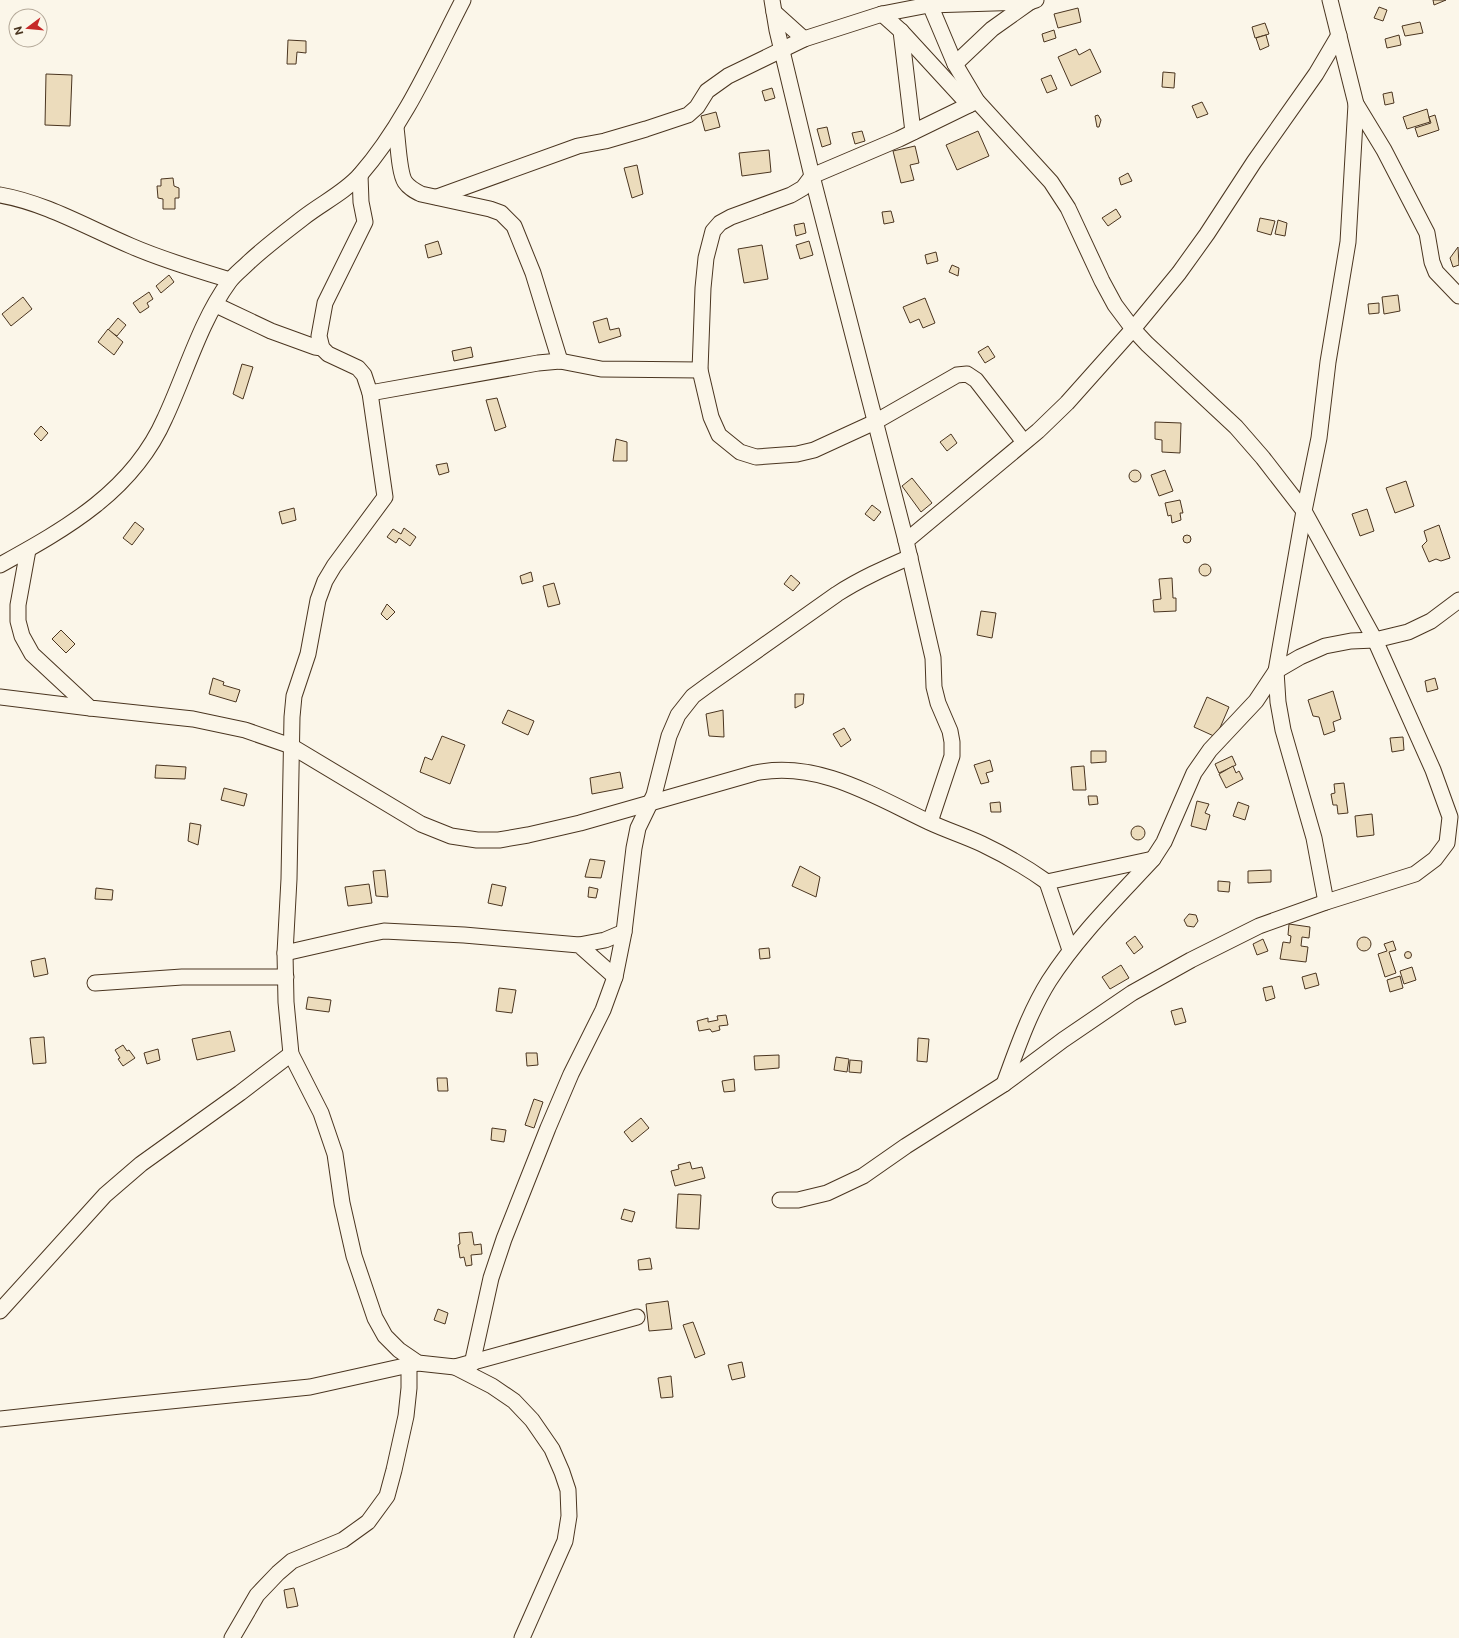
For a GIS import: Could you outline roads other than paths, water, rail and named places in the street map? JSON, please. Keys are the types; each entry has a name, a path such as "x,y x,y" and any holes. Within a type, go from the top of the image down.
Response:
{"street":[{"path":"0,565 64,528 97,505 128,476 149,449 165,419 200,334 230,280 260,252 303,218 338,195 360,175 396,128 463,0"},
{"path":"1326,902 1314,838 1283,730 1278,702 1276,671 1304,511 1319,438 1328,362 1348,242 1356,104 1340,35 1330,0"},
{"path":"437,197 578,146 605,141 646,129 688,114 697,106 707,91 728,76 804,39 882,14 928,2 1033,1"},
{"path":"955,64 992,29 1033,1"},
{"path":"928,2 973,103"},
{"path":"773,6 804,39"},
{"path":"773,6 812,176 910,557 933,658 934,687 938,703 950,731 952,756 930,822"},
{"path":"780,1200 798,1200 827,1193 863,1176 906,1146 1004,1084 1063,1040 1132,993 1178,967 1259,926 1326,902 1414,874 1435,859 1447,843 1455,819 1375,640 1304,511 1263,458 1236,427 1168,365 1133,329 1115,305 1102,282 1071,214 1051,182 901,31 882,14"},
{"path":"901,31 913,132"},
{"path":"906,541 1024,442 1067,402 1133,329 1179,273 1207,234 1254,162 1316,74 1340,35"},
{"path":"973,103 913,132 812,176 803,188 791,195 731,217 720,223 713,231 706,258 703,288 700,370 711,417 719,435 740,452 756,457 797,454 814,450 875,422 957,375 967,374 976,380 1024,442"},
{"path":"1356,104 1366,118 1384,150 1427,233 1432,262 1436,272 1459,296"},
{"path":"396,128 402,174 405,183 421,194 490,209 501,213 514,226 535,279 560,361"},
{"path":"360,175 365,222 325,303 320,336 322,348 328,354 358,368 364,375 370,393 385,497 334,566 325,582 318,600 308,654 294,696 291,746 286,977 291,1054 321,1113 335,1154 342,1203 354,1256 375,1318 385,1336 413,1364"},
{"path":"0,195 14,197 41,206 154,256 230,280"},
{"path":"216,305 271,330 315,347 322,348"},
{"path":"370,393 538,363 560,361 601,369 700,370"},
{"path":"28,550 18,605 18,621 22,636 32,654 90,708"},
{"path":"472,1364 491,1278 504,1240 548,1128 571,1074 603,1010 615,977 624,932 634,848 638,828 654,794 668,736 678,715 693,696 837,594 857,581 910,557"},
{"path":"1004,1084 1025,1029 1048,983 1070,950 1153,859 1164,842 1194,773 1210,750 1256,701 1276,671 1300,657 1325,646 1351,641 1375,640 1408,632 1431,620 1459,600"},
{"path":"0,697 193,719 245,730 291,746 421,824 451,836 476,840 499,840 580,823 772,769 803,771 830,778 867,792 930,822 981,843 1019,862 1047,882 1070,950"},
{"path":"1047,882 1153,859"},
{"path":"286,953 364,935 399,931 479,936 578,945 605,940 624,932"},
{"path":"578,945 615,977"},
{"path":"94,983 182,977 286,977"},
{"path":"0,1311 105,1195 141,1164 240,1093 291,1054"},
{"path":"0,1419 310,1387 413,1364 455,1367 472,1364 599,1326 637,1317"},
{"path":"232,1638 257,1595 278,1573 292,1561 343,1540 368,1522 387,1496 406,1416 413,1364"},
{"path":"455,1367 492,1386 514,1401 532,1420 552,1449 568,1490 569,1516 566,1540 522,1638"}]}
